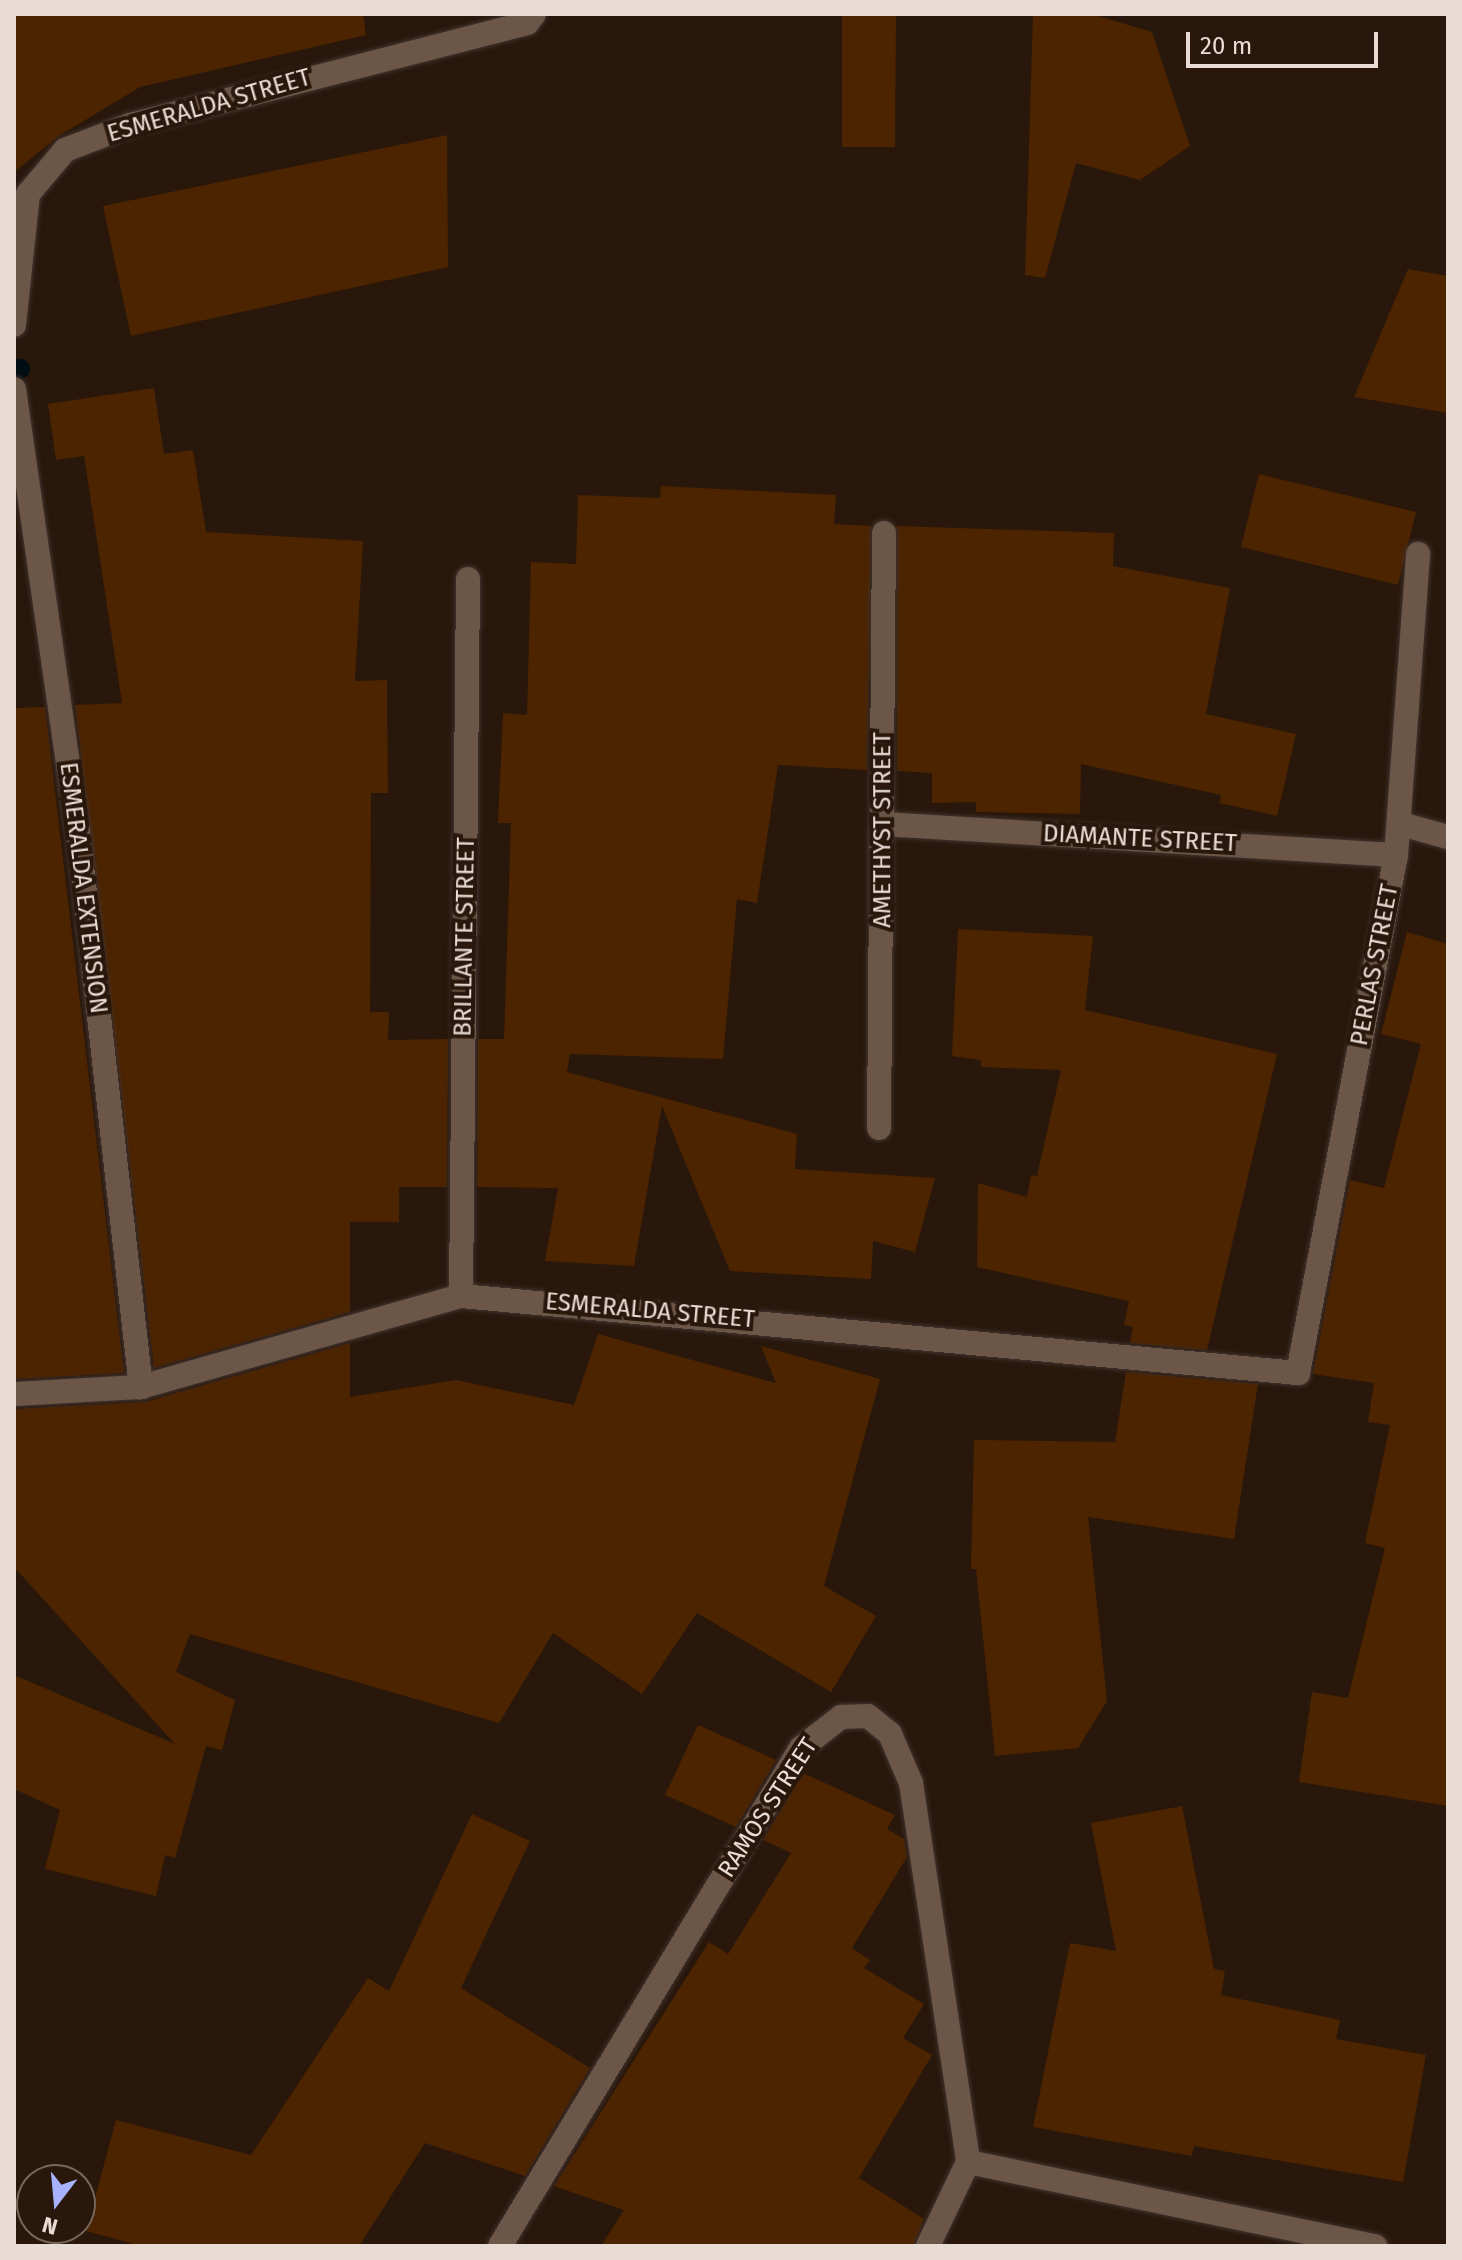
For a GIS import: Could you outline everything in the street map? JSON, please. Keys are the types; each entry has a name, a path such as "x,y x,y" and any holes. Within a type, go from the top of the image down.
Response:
{"street":[{"name":"ESMERALDA STREET","path":"14,325 28,194 65,150 130,125 527,23 534,14"},
{"name":"ESMERALDA EXTENSION","path":"14,389 78,831 141,1387"},
{"name":"AMETHYST STREET","path":"879,1128 884,533"},
{"name":"PERLAS STREET","path":"1298,1373 1401,824 1418,554"},
{"name":"BRILLANTE STREET","path":"461,1296 468,579"},
{"name":"DIAMANTE STREET","path":"883,824 1396,855"},
{"path":"1401,824 1448,837"},
{"name":"ESMERALDA STREET","path":"14,1394 141,1387 461,1296 1298,1373"},
{"name":"RAMOS STREET","path":"500,2246 801,1748 841,1717 868,1716 890,1734 911,1783 968,2162"},
{"path":"928,2246 968,2162 1375,2246"}],"building":[{"path":"14,14 363,14 366,35 140,87 59,136 14,172"},
{"path":"842,14 896,14 895,147 842,147"},
{"path":"1033,14 1091,14 1152,32 1190,146 1140,180 1076,163 1045,278 1025,275"},
{"path":"447,135 448,267 131,336 103,206"},
{"path":"1408,269 1448,276 1448,413 1354,397"},
{"path":"154,388 164,454 193,450 206,532 363,541 355,681 387,680 388,793 371,793 370,1012 389,1012 388,1040 448,1039 447,1187 399,1187 399,1222 350,1222 350,1312 154,1368 75,705 122,703 84,456 56,460 48,404"},
{"path":"1259,474 1416,512 1398,585 1241,547"},
{"path":"661,486 836,495 834,524 871,526 867,770 778,765 757,903 737,899 723,1059 570,1054 567,1072 797,1134 795,1169 935,1178 915,1252 873,1241 871,1279 730,1271 662,1106 634,1266 545,1261 558,1188 477,1187 478,1039 504,1039 511,823 498,823 503,713 527,715 531,562 576,564 578,495 660,498"},
{"path":"897,526 1114,533 1113,566 1230,588 1206,714 1296,734 1277,816 1220,803 1221,795 1081,764 1080,814 976,812 976,802 932,803 932,773 897,771"},
{"path":"45,707 124,1373 14,1379 14,708"},
{"path":"958,929 1093,936 1085,1010 1277,1054 1207,1350 1130,1343 1133,1327 1124,1325 1129,1301 977,1267 978,1183 1027,1197 1031,1175 1037,1176 1061,1070 981,1067 981,1060 952,1056"},
{"path":"1407,932 1448,944 1448,1806 1299,1782 1312,1692 1348,1698 1385,1548 1365,1543 1390,1425 1368,1422 1374,1383 1313,1374 1350,1180 1384,1188 1421,1044 1381,1034"},
{"path":"598,1334 776,1383 761,1346 880,1379 824,1586 876,1616 831,1692 697,1613 642,1694 553,1633 499,1723 190,1634 176,1672 235,1700 222,1750 206,1746 175,1858 165,1855 156,1896 45,1869 60,1810 14,1789 14,1675 175,1744 14,1567 14,1409 145,1402 350,1343 350,1397 456,1380 574,1405"},
{"path":"1126,1372 1258,1384 1234,1539 1088,1517 1107,1701 1078,1748 995,1756 976,1569 971,1569 974,1440 1115,1442"},
{"path":"698,1725 776,1760 736,1827 665,1795"},
{"path":"803,1773 895,1815 887,1829 904,1839 907,1857 852,1948 870,1960 864,1968 924,2004 903,2038 932,2055 859,2178 924,2219 913,2246 601,2246 624,2210 554,2186 709,1942 728,1954 791,1853 763,1840"},
{"path":"1182,1806 1214,1969 1225,1971 1221,1995 1340,2020 1336,2039 1426,2055 1403,2182 1194,2146 1192,2156 1033,2127 1070,1943 1116,1951 1091,1823"},
{"path":"472,1814 530,1841 461,1988 590,2068 525,2176 425,2143 359,2246 141,2246 96,2234 96,2194 116,2120 251,2155 368,1978 389,1991"}],"waterway":[{"path":"14,372 20,369"}]}
